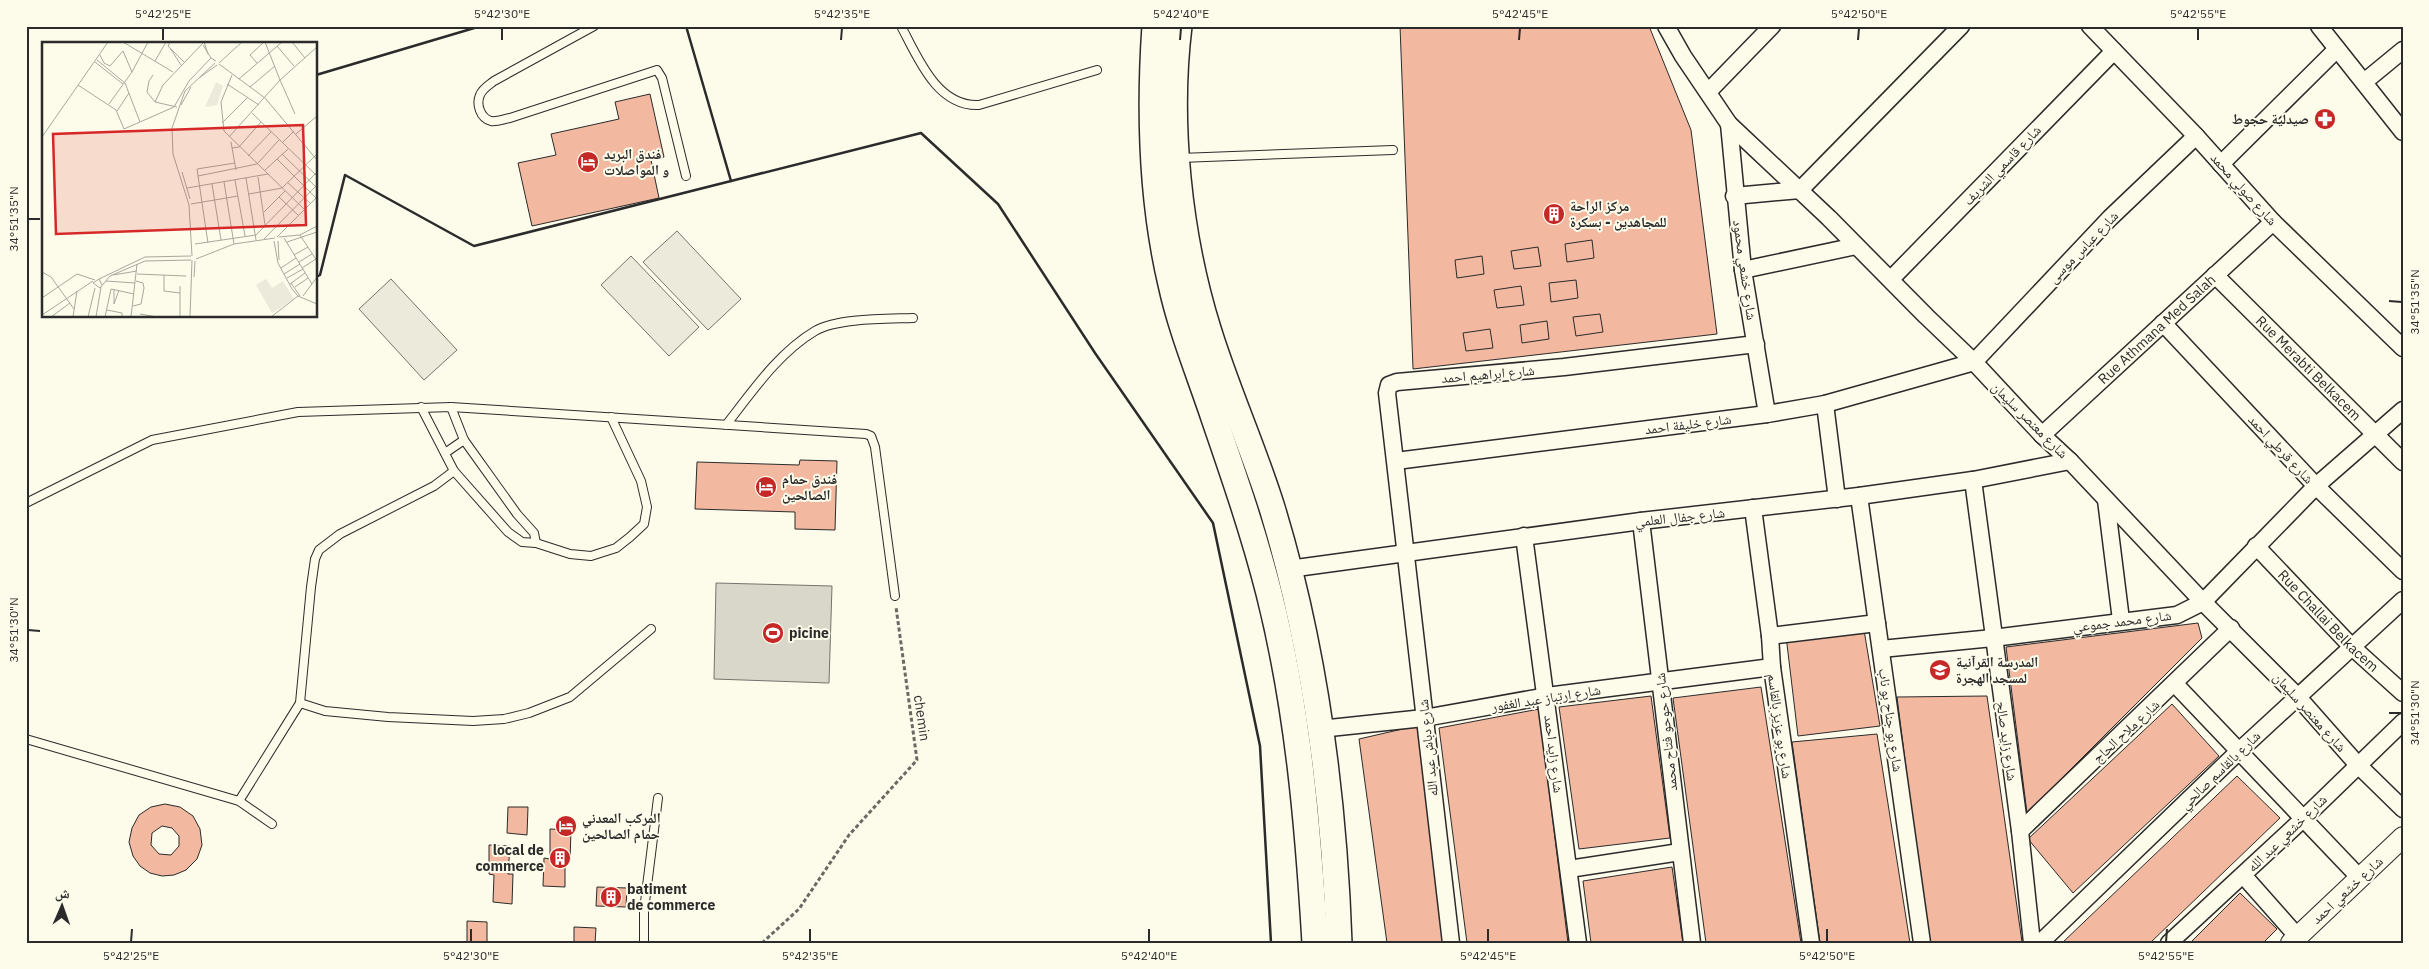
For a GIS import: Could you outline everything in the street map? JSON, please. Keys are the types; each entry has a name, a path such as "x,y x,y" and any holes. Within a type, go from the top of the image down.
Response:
{"main road":[{"path":"1155,26 1152,64 1152,135 1161,238 1180,318 1246,514 1275,619 1291,693 1297,737 1315,943"},
{"path":"1179,26 1175,122 1176,158 1186,232 1207,327 1254,454 1289,569 1302,620 1320,729 1338,896 1339,943"}],"street":[{"name":"شارع معنصر سليمان","path":"1666,26 1683,56 1729,124 1800,190 1974,362 2203,602 2297,696 2358,764 2403,809"},
{"path":"1708,92 1772,26"},
{"path":"1734,196 1800,190 1961,26"},
{"name":"شارع صولي محمد","path":"2090,26 2196,136 2273,222 2403,348"},
{"path":"2318,26 2403,132"},
{"path":"2221,164 2337,49"},
{"path":"2364,82 2403,50"},
{"name":"شارع قاسمي الشريف","path":"1891,280 2114,52"},
{"name":"شارع خشعي محمود","path":"1729,124 1734,196 1743,270 1767,414"},
{"name":"شارع عباس موسى","path":"1974,362 2110,218 2196,136"},
{"name":"Rue Athmana Med Salah","path":"2042,435 2273,222"},
{"path":"1743,270 1856,246"},
{"name":"Rue Merabti Belkacem","path":"2215,275 2403,462"},
{"name":"شارع قرطي احمد","path":"2163,323 2316,486 2403,572"},
{"name":"شارع ابراهيم احمد","path":"1407,553 1387,393 1392,383 1564,367 1756,344"},
{"name":"شارع خليفة احمد","path":"1396,461 1767,414 1825,404 1974,362"},
{"path":"1825,404 1837,499"},
{"name":"شارع محمد جموعي","path":"1881,649 1993,638 2121,620 2177,615 2203,602 2316,486 2403,410"},
{"name":"شارع جفال العلمي","path":"1289,569 1640,521 1859,496 1973,480 2070,461"},
{"name":"شارع زايد صالح","path":"1973,480 2020,831 2032,943"},
{"name":"شارع بو جناح بو ناب","path":"1859,496 1922,943"},
{"path":"2106,500 2121,620"},
{"name":"شارع بو عزيز بالقاسم","path":"1753,508 1770,636 1772,667 1811,943"},
{"name":"شارع حوحو فتاح محمد","path":"1640,521 1692,943"},
{"name":"شارع زايد احمد","path":"1524,536 1547,696 1578,943"},
{"name":"Rue Challai Belkacem","path":"2256,546 2352,647 2403,693"},
{"name":"شارع دباش عبد الله","path":"1407,553 1450,943"},
{"name":"شارع بالقاسم صالحي","path":"2040,943 2297,696 2403,600"},
{"path":"1770,636 1877,623"},
{"name":"شارع ملاح الحاج","path":"2020,831 2175,684 2231,628"},
{"name":"شارع ارتباز عبد الغفور","path":"1320,729 1424,718 1547,696 1772,667"},
{"path":"2175,684 2359,877"},
{"name":"شارع خشعي عبد الله","path":"2169,943 2303,819 2403,722"},
{"name":"شارع خشعي احمد","path":"2294,940 2403,837"},
{"path":"1568,869 1680,852"},
{"path":"2243,875 2294,940"}],"lane":[{"path":"594,26 494,81 480,94 478,102 484,118 491,121 510,118 657,70 662,78 686,176"},
{"path":"901,26 927,73 951,99 966,105 979,105 1097,70"},
{"path":"1176,158 1393,150"},
{"path":"726,424 777,362 816,330 857,320 913,318"},
{"path":"421,407 454,471 508,532 522,542 536,543 570,554 591,556 616,548 644,524 648,507 641,480 611,417"},
{"path":"26,503 152,440 298,412 452,407 858,433 872,436 876,447 895,596"},
{"path":"452,407 464,440 517,514 534,533 536,543"},
{"path":"444,453 464,440"},
{"path":"239,802 300,703 311,588 315,559 319,550 340,534 434,486 454,471"},
{"path":"300,703 325,711 388,717 473,721 504,719 529,713 570,697 651,629"},
{"path":"26,739 239,802 272,824"},
{"path":"644,943 644,910 658,798"}],"path":[{"name":"chemin","path":"762,943 800,909 849,835 917,760 895,596"}],"shaded area":[{"path":"677,231 741,299 708,330 643,262"},
{"path":"631,256 699,327 669,356 601,285"},
{"path":"391,279 457,350 424,380 359,309"},
{"name":"picine","path":"716,583 832,586 829,683 714,679"}],"building":[{"name":"مركز الراحة للمجاهدين - بسكرة","path":"1400,26 1649,26 1691,130 1717,334 1413,369"},
{"name":"فندق البريد و المواصلات","path":"650,94 664,157 651,160 659,198 532,226 518,163 556,155 551,134 619,119 615,102"},
{"path":"1592,240 1594,258 1567,262 1565,244"},
{"path":"1538,247 1541,266 1514,269 1511,251"},
{"path":"1482,256 1484,274 1457,278 1455,260"},
{"path":"1576,280 1578,298 1551,302 1549,283"},
{"path":"1521,286 1524,305 1497,308 1494,290"},
{"path":"1600,314 1603,332 1576,336 1573,317"},
{"path":"1547,321 1549,339 1522,343 1520,325"},
{"path":"1490,329 1493,348 1466,351 1463,333"},
{"name":"فندق حمام الصالحين","path":"800,460 837,461 835,530 795,529 795,512 695,509 697,462 799,465"},
{"path":"2198,623 2202,638 2027,813 2006,647"},
{"path":"1864,630 1880,726 1798,736 1786,636"},
{"path":"1761,687 1801,943 1706,943 1673,698"},
{"path":"1651,696 1670,838 1579,849 1559,707"},
{"path":"1987,696 2022,942 1928,943 1897,697"},
{"path":"2172,704 2219,756 2073,893 2028,839"},
{"path":"1539,709 1568,943 1467,943 1439,728"},
{"path":"1420,725 1445,943 1387,943 1359,739"},
{"path":"1877,734 1910,943 1820,943 1792,742"},
{"path":"2237,776 2280,818 2150,943 2062,943"},
{"path":"165,804 180,807 193,816 200,829 202,845 197,859 186,870 174,875 162,876 150,873 140,866 133,856 129,842 132,828 139,815 151,807","holes":["162,826 172,828 179,836 179,846 171,855 159,854 151,845 152,833"]},
{"name":"local de commerce","path":"508,807 528,807 527,835 507,833"},
{"name":"local de commerce","path":"550,829 571,830 570,860 565,860 565,887 543,886 544,858 550,859"},
{"name":"local de commerce","path":"489,845 510,846 508,874 513,874 512,904 493,902 494,875 489,874"},
{"path":"1672,867 1683,943 1591,943 1583,881"},
{"name":"batiment de commerce","path":"597,887 627,888 626,907 596,906"},
{"path":"2240,893 2277,929 2263,943 2190,943"},
{"path":"467,921 487,922 487,943 467,943"},
{"name":"batiment de commerce","path":"574,927 596,928 595,943 574,943"}],"wall":[{"path":"318,74 481,26"},
{"path":"318,276 320,275 345,175 474,246 731,181 686,26"},
{"path":"731,181 921,133 998,204 1095,353 1213,523 1260,746 1271,943"}],"place":[{"name":"صيدلية حجوط","path":"2325,119"},
{"name":"فندق البريد و المواصلات","path":"588,162"},
{"name":"مركز الراحة للمجاهدين - بسكرة","path":"1554,214"},
{"name":"فندق حمام الصالحين","path":"766,487"},
{"name":"picine","path":"773,633"},
{"name":"المدرسة القرآنية لمسجد الهجرة","path":"1940,670"},
{"name":"المركب المعدني حمام الصالحين","path":"566,826"},
{"name":"local de commerce","path":"560,858"},
{"name":"batiment de commerce","path":"611,897"}]}
